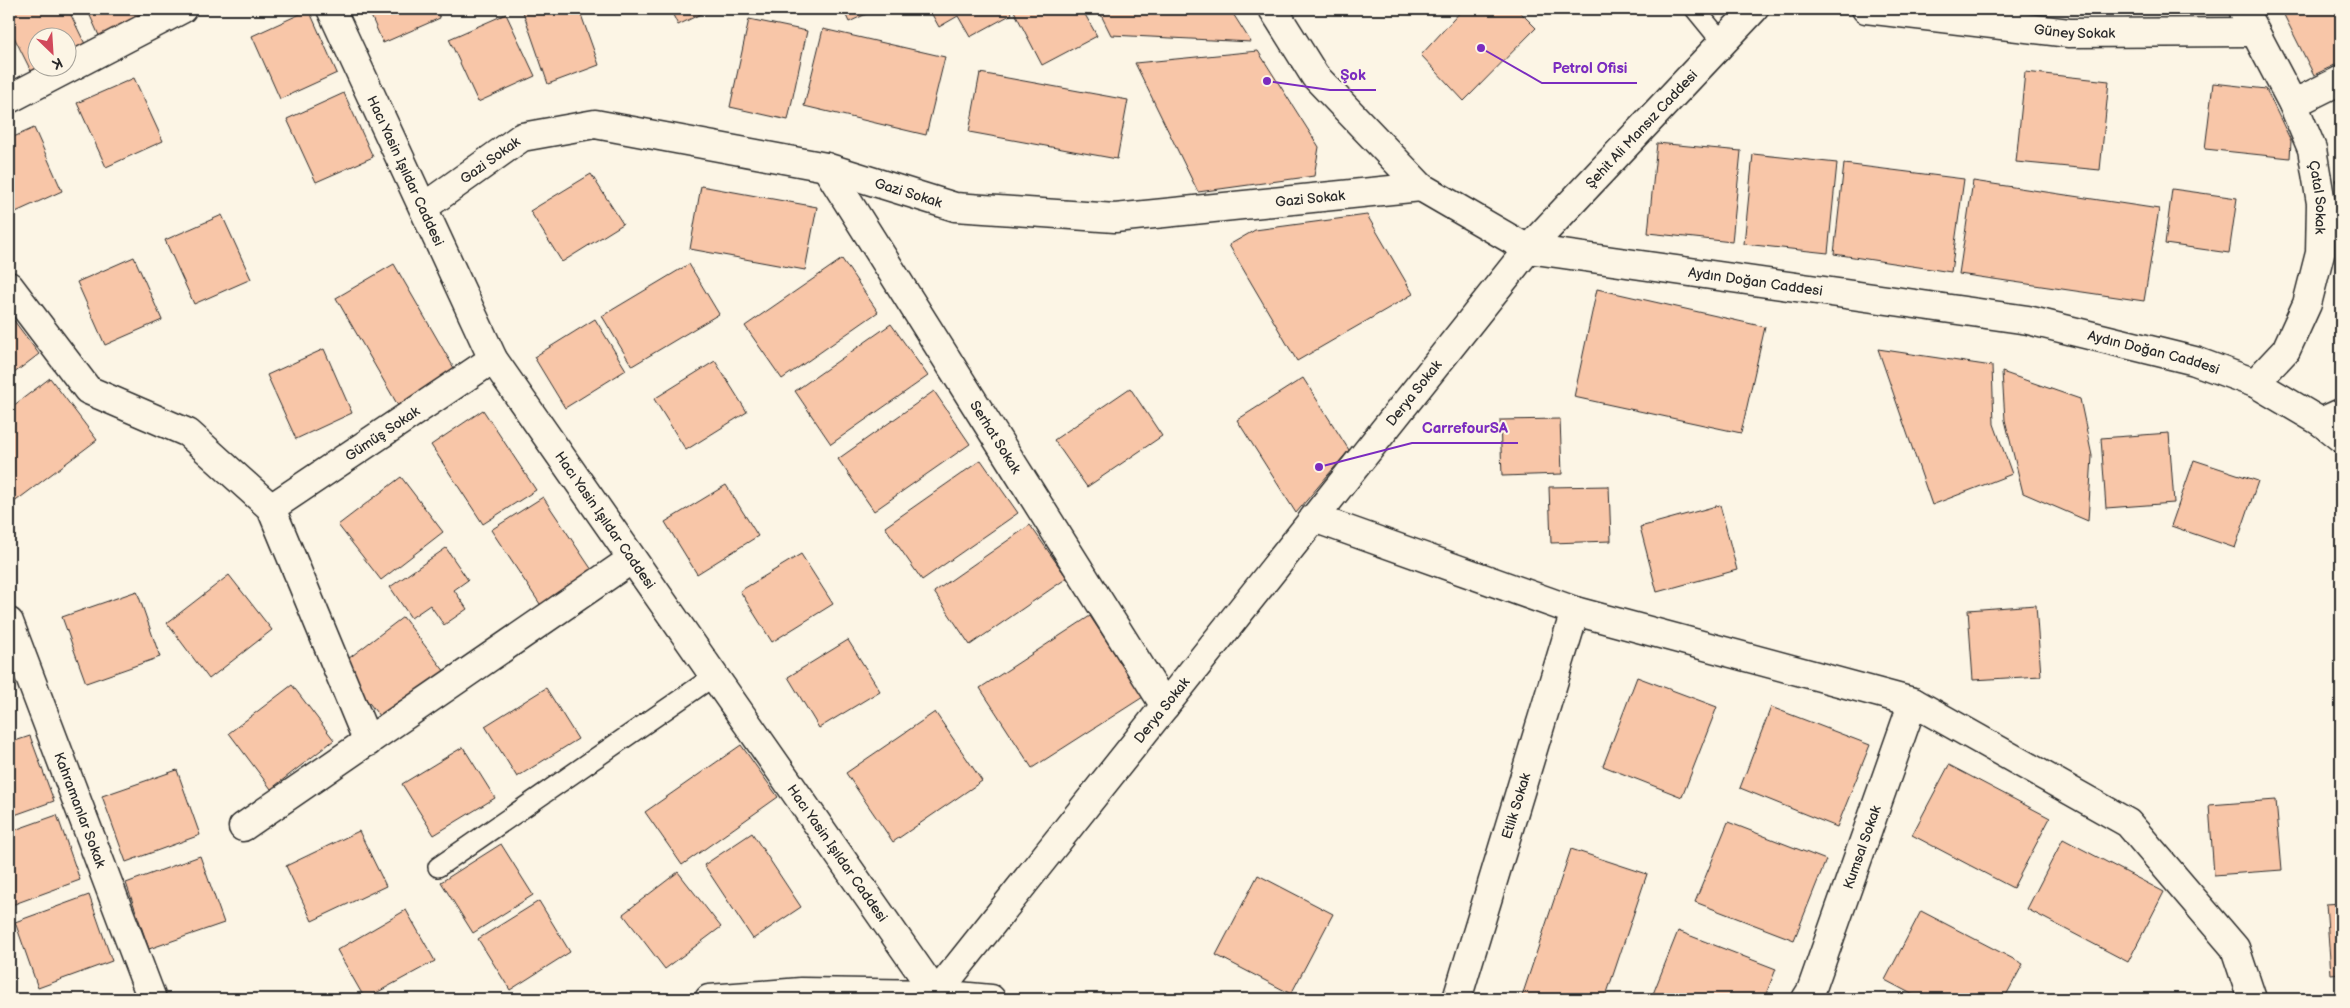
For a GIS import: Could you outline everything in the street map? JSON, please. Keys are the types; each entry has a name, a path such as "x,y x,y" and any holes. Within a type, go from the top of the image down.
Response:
{"street":[{"path":"9,99 182,9"},
{"name":"Hacı Yasin Işıldar Caddesi","path":"331,9 493,360 936,998"},
{"name":"Aydın Doğan Caddesi","path":"1273,9 1315,76 1421,187 1528,249 2028,320 2195,361 2254,383 2334,425"},
{"name":"Şehit Ali Mansız Caddesi","path":"1528,249 1754,9"},
{"name":"Güney Sokak","path":"1866,9 2069,33 2249,20"},
{"name":"Çatal Sokak","path":"2249,20 2294,104 2314,158 2321,203 2320,253 2307,304 2286,350 2254,383"},
{"path":"2294,104 2341,80"},
{"name":"Gazi Sokak","path":"424,207 522,136 595,124 826,167 954,206 1115,218 1421,187"},
{"name":"Serhat Sokak","path":"826,167 1165,706"},
{"name":"Derya Sokak","path":"936,998 1528,249"},
{"path":"9,286 88,390 188,433 271,508 368,742"},
{"name":"Gümüş Sokak","path":"271,508 493,360"},
{"path":"2334,425 2341,452"},
{"path":"1314,518 1575,611 1913,702 2128,823 2234,948 2252,999"},
{"path":"243,827 632,559"},
{"name":"Etlik Sokak","path":"1457,999 1575,611"},
{"name":"Kahramanlar Sokak","path":"9,622 152,999"},
{"name":"Kumsal Sokak","path":"1814,997 1913,702"},
{"path":"709,999 801,992 992,999"}],"lane":[{"path":"1695,9 1722,42"},
{"path":"438,867 714,676"}],"building":[{"path":"9,9 68,9 77,28 28,28 28,65 9,27"},
{"path":"87,9 168,9 101,40"},
{"path":"368,9 436,9 440,18 383,43"},
{"path":"522,9 579,9 599,65 548,84"},
{"path":"670,9 711,9 678,25"},
{"path":"843,9 877,9 849,22"},
{"path":"929,9 1010,9 1012,14 970,37 958,16 939,27"},
{"path":"1013,9 1082,9 1097,36 1042,65"},
{"path":"1098,9 1230,9 1251,42 1111,35"},
{"path":"1463,9 1517,9 1536,28 1464,101 1421,55"},
{"path":"2046,9 2132,9 2131,16"},
{"path":"2281,9 2341,9 2341,62 2314,75"},
{"path":"309,10 337,73 280,99 252,36"},
{"path":"506,14 535,76 478,102 449,39"},
{"path":"749,19 807,31 788,120 730,107"},
{"path":"823,29 945,57 926,135 804,106"},
{"path":"78,30 86,46 78,50"},
{"path":"1258,51 1319,147 1314,176 1198,192 1135,63"},
{"path":"2025,72 2109,81 2100,170 2016,162"},
{"path":"980,73 1128,100 1117,159 969,132"},
{"path":"134,78 163,141 106,167 77,103"},
{"path":"2213,83 2266,89 2291,141 2290,158 2205,149"},
{"path":"344,93 373,157 316,182 287,119"},
{"path":"34,128 62,191 9,215 9,139"},
{"path":"1657,143 1741,151 1732,242 1648,233"},
{"path":"1753,154 1837,163 1828,253 1744,244"},
{"path":"1844,164 1964,179 1951,272 1834,254"},
{"path":"591,174 623,224 562,262 530,211"},
{"path":"2341,178 2341,192 2335,180"},
{"path":"1973,181 2159,209 2144,301 1959,274"},
{"path":"701,186 817,207 805,270 690,249"},
{"path":"2172,189 2237,198 2229,253 2165,244"},
{"path":"222,215 251,279 194,304 165,240"},
{"path":"1367,215 1413,294 1297,361 1229,245 1255,230"},
{"path":"134,257 162,320 105,345 77,282"},
{"path":"842,259 878,312 782,379 745,326"},
{"path":"394,264 458,375 400,409 336,298"},
{"path":"689,264 719,314 632,366 602,316"},
{"path":"1597,289 1765,327 1741,433 1574,397"},
{"path":"9,314 39,354 9,377"},
{"path":"595,319 626,370 565,408 534,357"},
{"path":"891,324 928,376 831,444 795,391"},
{"path":"324,349 352,413 296,439 267,375"},
{"path":"1878,349 1992,366 1994,424 2012,474 1932,505"},
{"path":"715,361 747,412 686,450 654,399"},
{"path":"2002,372 2080,399 2092,456 2088,521 2023,493 2005,420"},
{"path":"50,378 97,440 9,506 9,409"},
{"path":"1303,378 1349,450 1296,513 1237,420"},
{"path":"1130,388 1162,436 1087,487 1054,440"},
{"path":"934,391 970,444 874,511 838,459"},
{"path":"483,410 536,490 483,524 431,445"},
{"path":"1560,419 1562,474 1502,476 1500,420"},
{"path":"2169,433 2174,503 2106,508 2101,438"},
{"path":"981,460 1018,513 922,580 885,527"},
{"path":"2194,460 2258,481 2235,548 2171,526"},
{"path":"401,477 443,532 381,580 338,525"},
{"path":"726,485 758,536 697,574 665,522"},
{"path":"1609,486 1611,541 1551,543 1549,487"},
{"path":"543,497 596,576 544,610 491,530"},
{"path":"1720,505 1737,570 1657,592 1640,527"},
{"path":"1030,525 1067,578 970,645 934,592"},
{"path":"446,548 468,580 454,590 467,609 444,625 430,605 411,618 390,587"},
{"path":"801,554 833,604 772,642 740,591"},
{"path":"229,575 272,630 209,679 167,623"},
{"path":"137,591 160,657 86,683 62,617"},
{"path":"2036,605 2041,676 1973,680 1968,610"},
{"path":"1090,616 1143,697 1032,768 980,688"},
{"path":"403,617 445,672 383,721 340,665"},
{"path":"848,640 880,691 819,728 788,677"},
{"path":"1637,677 1717,707 1682,797 1603,766"},
{"path":"292,685 334,740 271,789 229,733"},
{"path":"546,688 578,739 517,777 485,726"},
{"path":"1771,707 1870,745 1837,827 1740,788"},
{"path":"935,712 982,781 893,842 846,773"},
{"path":"30,736 54,801 9,817 9,743"},
{"path":"741,745 778,797 682,865 645,812"},
{"path":"463,747 495,798 434,835 402,784"},
{"path":"1949,765 2050,818 2013,888 1912,835"},
{"path":"177,770 200,835 126,862 102,796"},
{"path":"2276,800 2282,870 2214,875 2209,805"},
{"path":"57,815 80,880 9,906 9,832"},
{"path":"1728,822 1826,860 1794,940 1695,902"},
{"path":"359,831 386,886 312,921 286,866"},
{"path":"752,833 801,907 753,939 704,865"},
{"path":"2063,839 2164,892 2128,962 2027,909"},
{"path":"501,844 533,895 473,933 441,882"},
{"path":"1571,849 1647,874 1605,999 1521,999"},
{"path":"200,856 224,923 149,949 126,883"},
{"path":"678,872 721,927 665,969 623,914"},
{"path":"1258,875 1333,914 1291,994 1216,955"},
{"path":"89,895 112,961 38,988 15,922"},
{"path":"539,901 570,952 510,990 478,939"},
{"path":"2341,903 2341,973 2331,974 2326,904"},
{"path":"406,910 435,961 365,999 337,950"},
{"path":"1921,911 2023,964 2004,999 1921,999 1885,980"},
{"path":"1678,931 1776,969 1764,999 1651,999"}],"place":[{"name":"Petrol Ofisi","path":"1481,48"},
{"name":"Şok","path":"1267,81"},
{"name":"CarrefourSA","path":"1319,467"}]}
